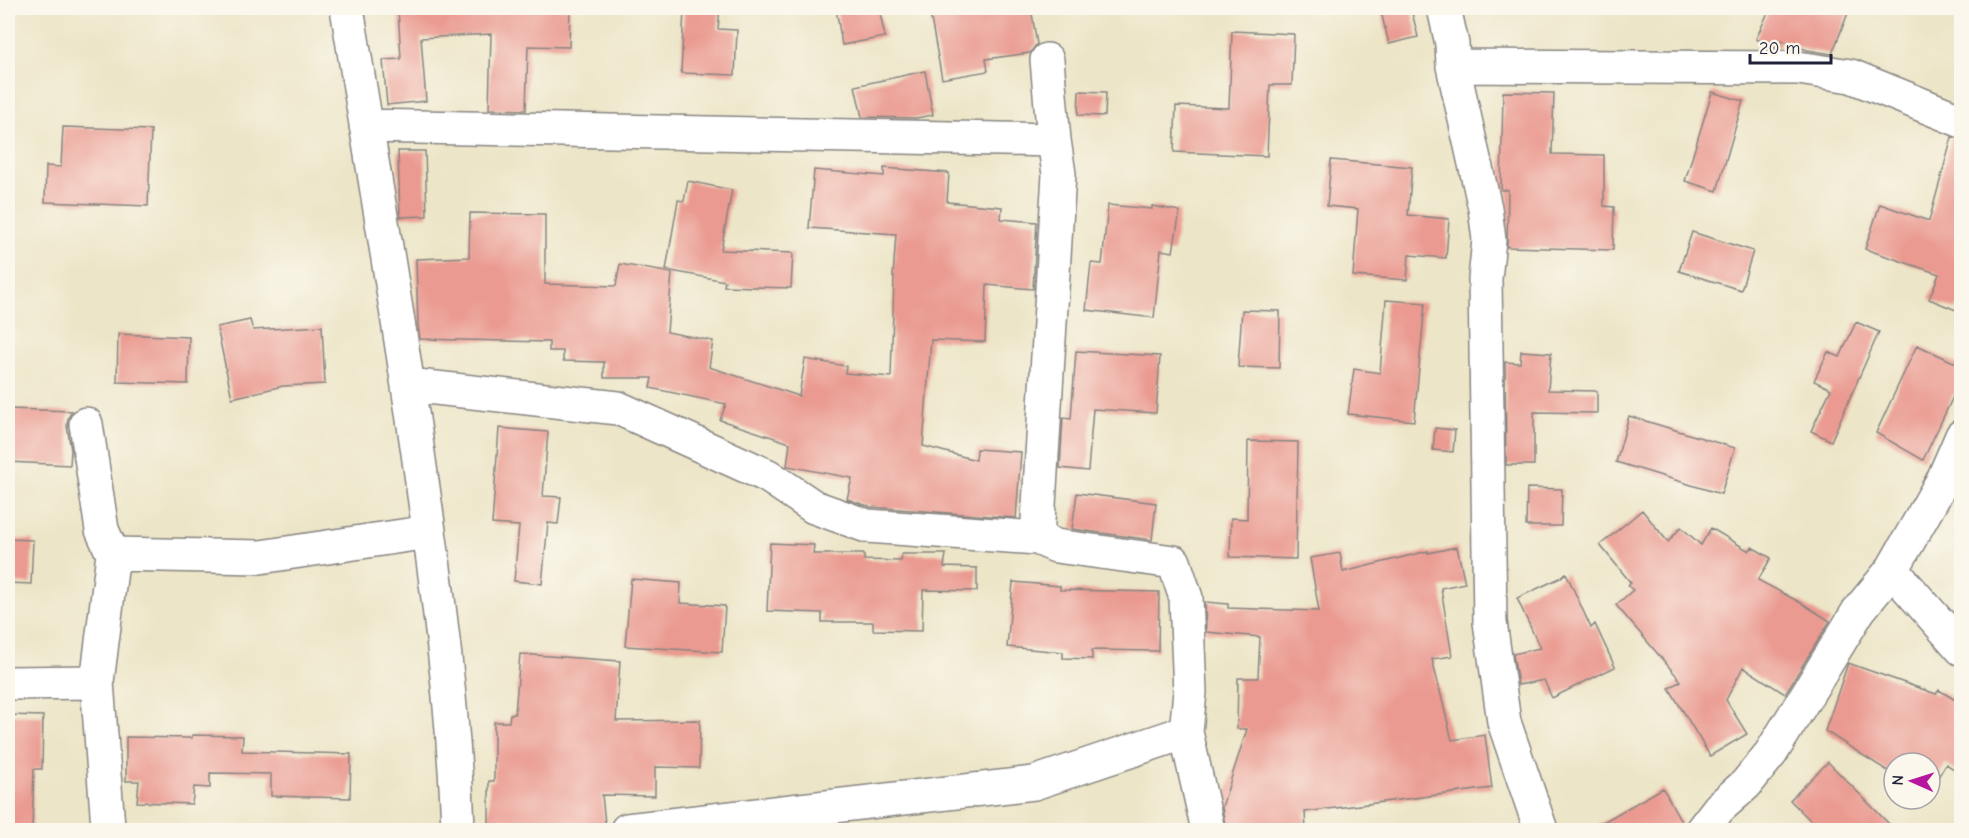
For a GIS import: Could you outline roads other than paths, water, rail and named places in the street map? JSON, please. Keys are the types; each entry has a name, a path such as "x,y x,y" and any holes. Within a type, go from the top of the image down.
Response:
{"street":[{"path":"347,8 408,385 429,531 456,758 458,831"},
{"path":"1444,8 1452,44 1453,66 1485,208 1489,240 1485,279 1490,622 1504,722 1541,831"},
{"path":"1037,538 1059,174 1047,60"},
{"path":"1453,66 1798,68 1851,76 1962,121"},
{"path":"366,126 1054,140"},
{"path":"408,385 618,408 768,476 814,507 867,526 1037,538 1056,546 1174,562 1186,598 1190,692 1186,732 1208,831"},
{"path":"86,424 102,530 113,554 97,682 108,826"},
{"path":"1701,831 1719,808 1746,784 1771,753 1859,610 1892,570 1942,482 1962,436"},
{"path":"113,554 260,557 429,531"},
{"path":"1892,570 1962,650"},
{"path":"8,683 97,682"},
{"path":"627,831 1034,783 1186,732"}]}
